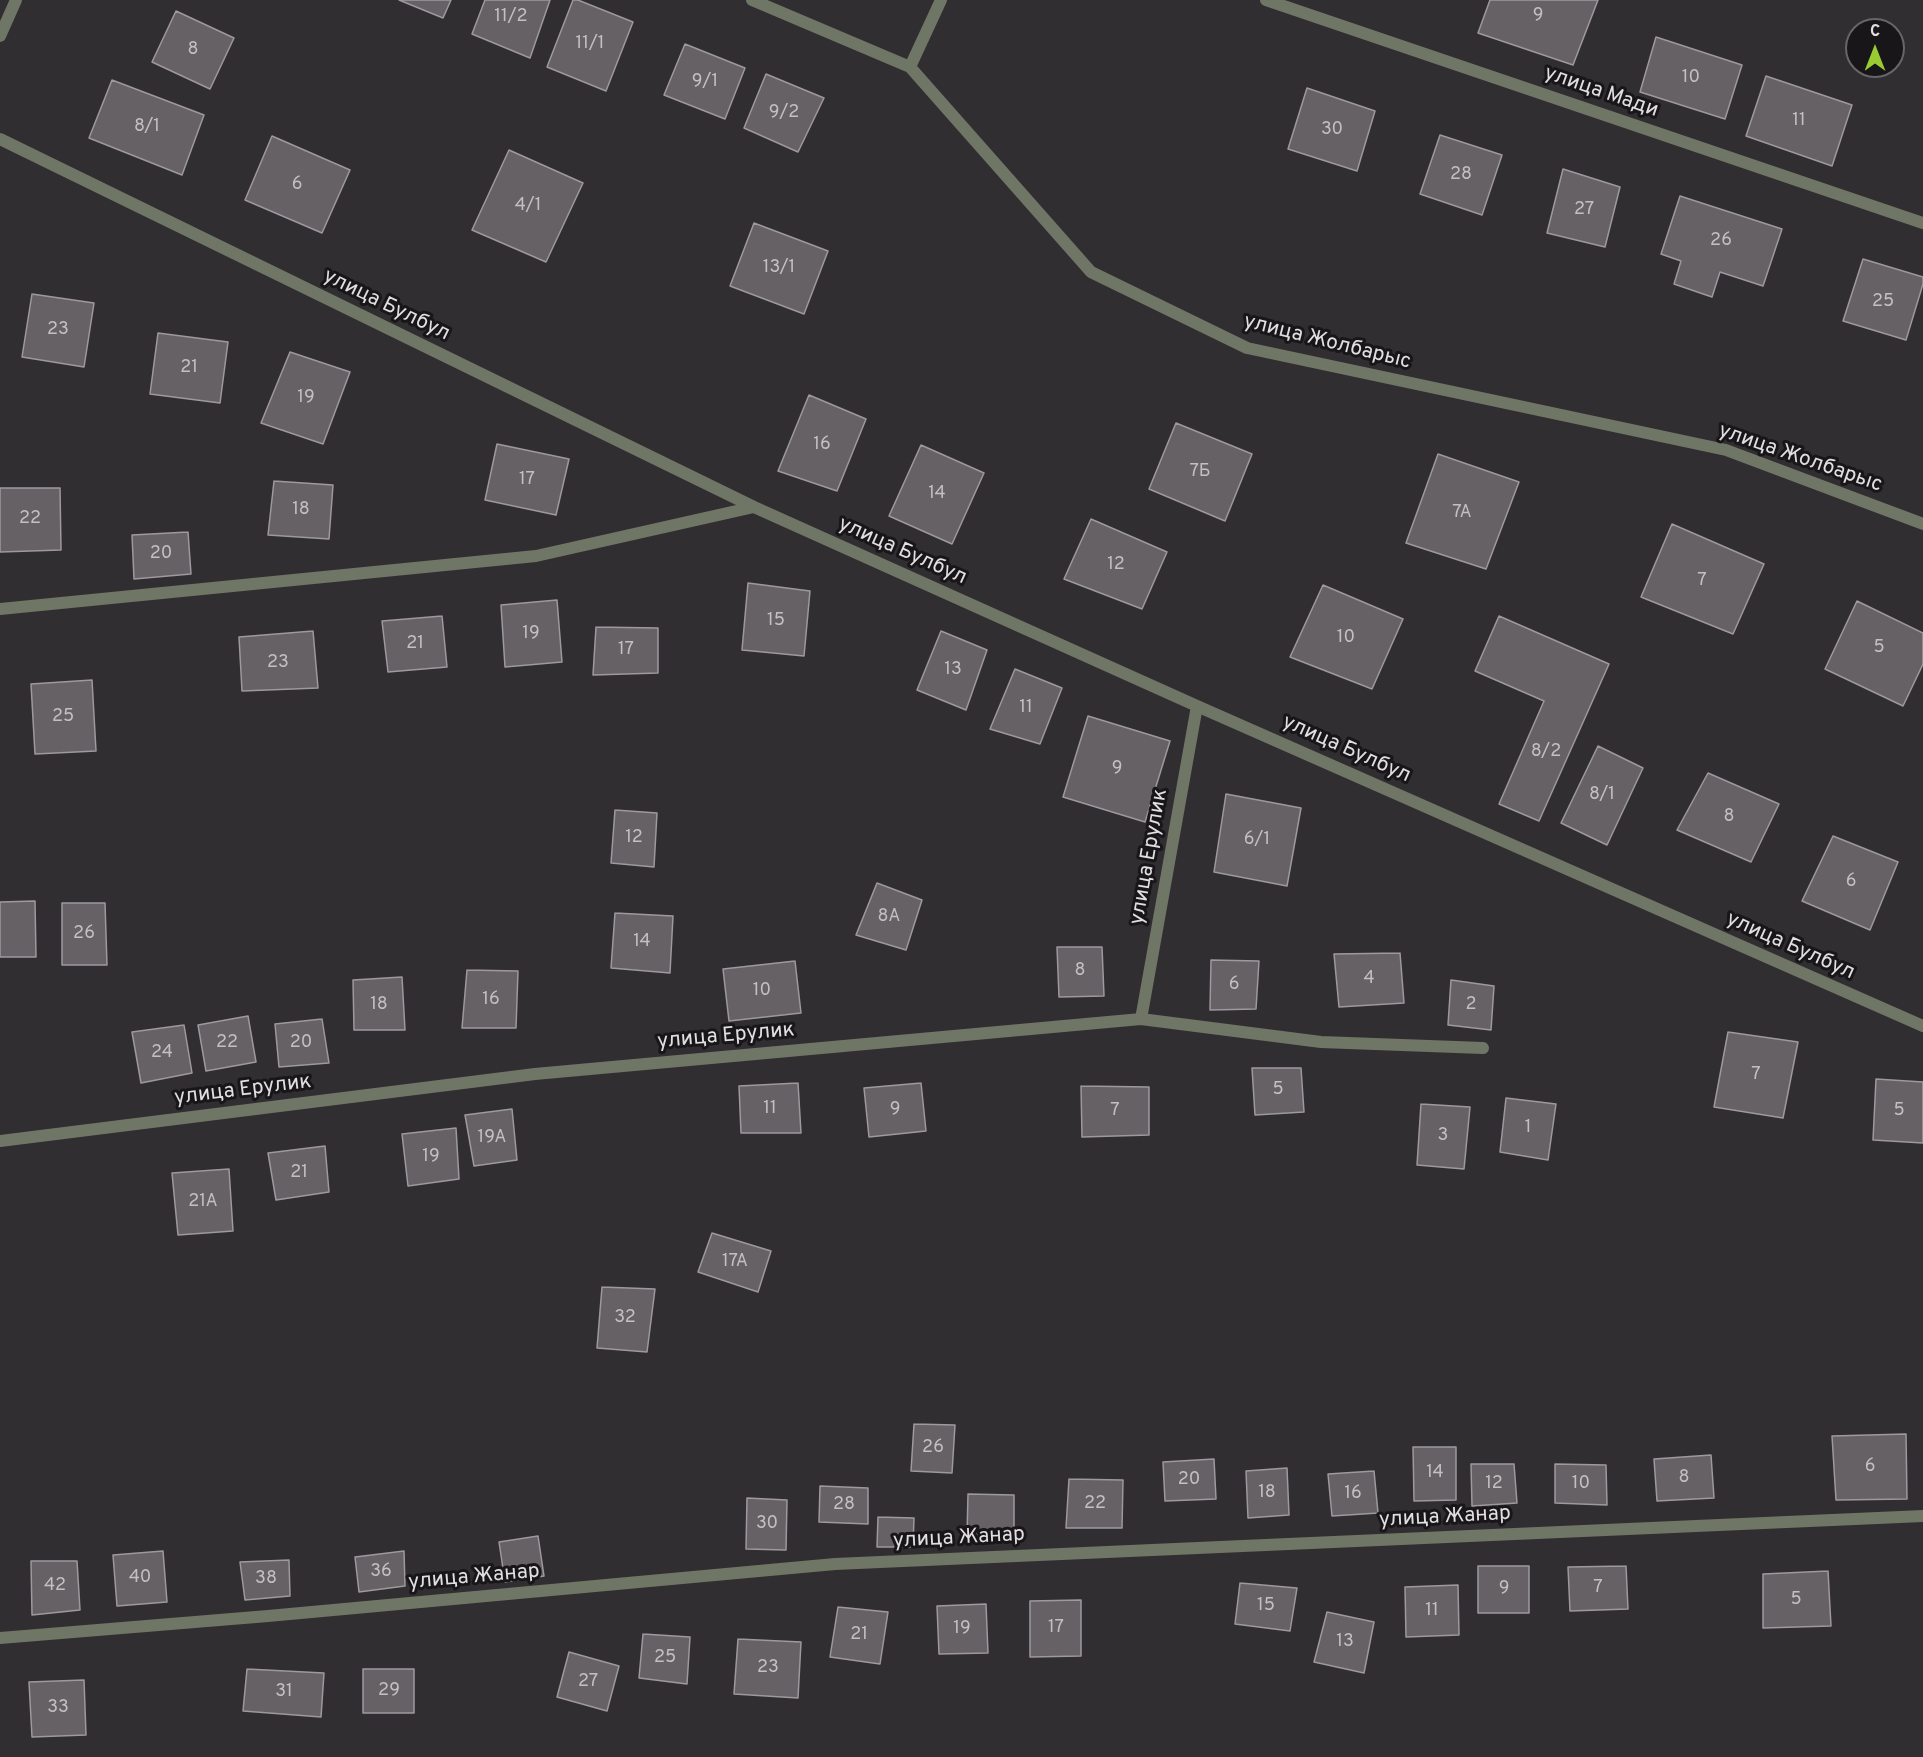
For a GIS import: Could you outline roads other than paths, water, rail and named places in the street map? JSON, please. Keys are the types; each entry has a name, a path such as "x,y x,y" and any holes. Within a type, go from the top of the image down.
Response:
{"street":[{"path":"0,36 16,0"},
{"name":"улица Жолбарыс","path":"752,0 910,67 1091,272 1247,348 1726,450 1923,524"},
{"path":"910,67 941,0"},
{"name":"улица Мади","path":"1266,0 1923,223"},
{"name":"улица Булбул","path":"0,139 754,507 1197,706 1923,1026"},
{"path":"0,609 536,556 754,507"},
{"name":"улица Ерулик","path":"0,1141 535,1074 1141,1019 1197,706"},
{"path":"1141,1019 1321,1042 1483,1048"},
{"name":"улица Жанар","path":"0,1638 835,1564 1923,1516"}]}
